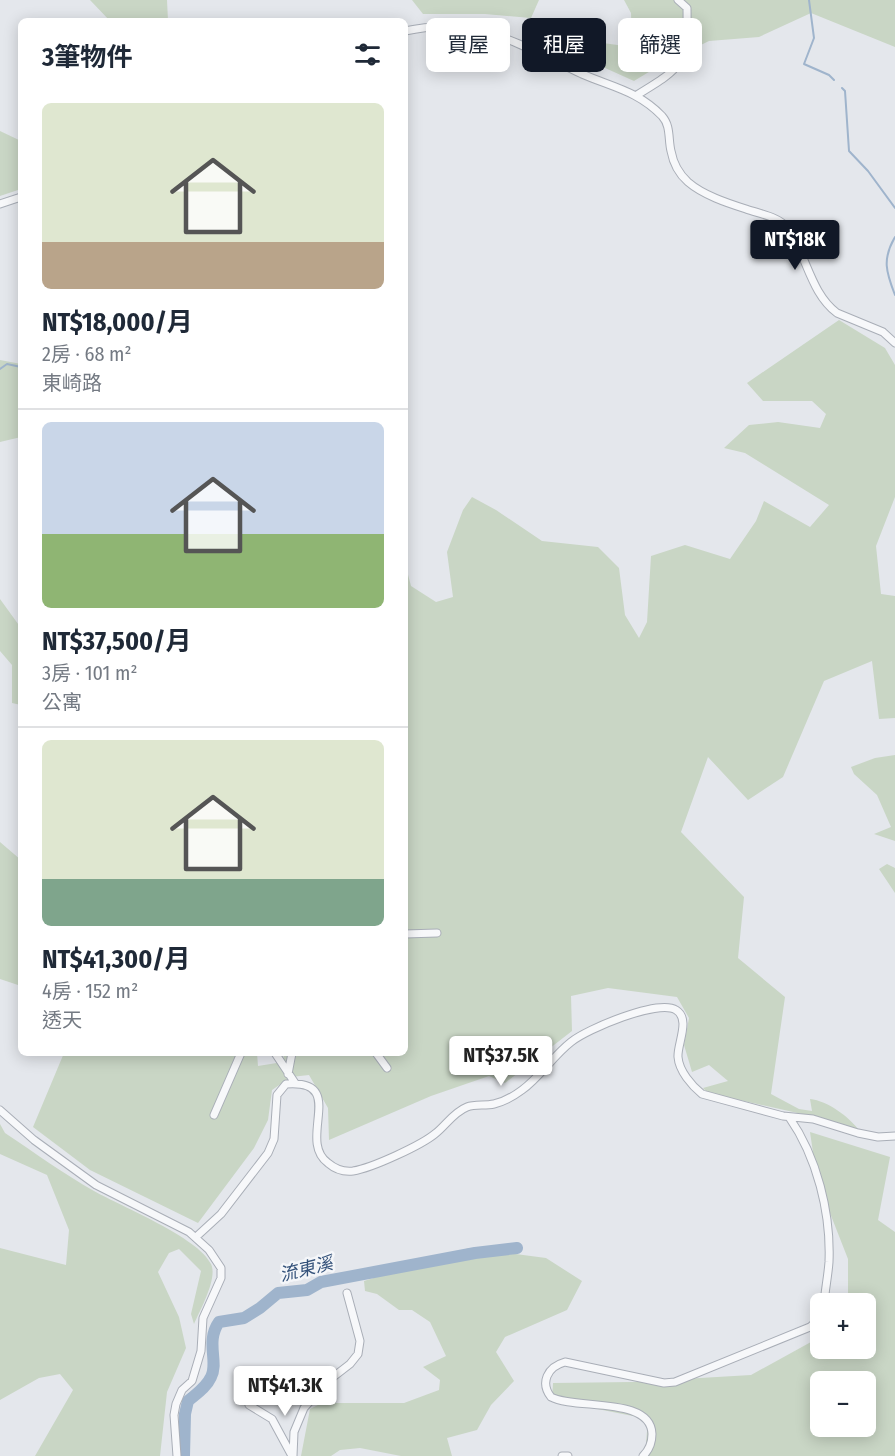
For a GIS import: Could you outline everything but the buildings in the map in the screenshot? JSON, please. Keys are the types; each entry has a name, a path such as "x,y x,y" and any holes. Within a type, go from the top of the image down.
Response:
{"street":[{"path":"637,95 676,70 684,56 688,33 687,8 678,0"},
{"path":"408,31 442,26 481,29 637,95 664,118 669,130 670,150 676,166 688,181 712,195 777,219 789,228 815,285 831,308 837,313 883,332 895,343"},
{"path":"0,204 18,198"},
{"path":"408,934 437,933"},
{"path":"196,1237 221,1214 268,1153 274,1139 277,1095 286,1084 295,1083 308,1086 317,1096 320,1112 315,1139 320,1155 325,1161 339,1169 356,1170 430,1138 465,1108 493,1104 518,1093 576,1038 621,1017 663,1007 675,1009 682,1018 678,1062 697,1090 722,1101 789,1117 813,1119 858,1134 879,1137 895,1136"},
{"path":"214,1115 240,1056"},
{"path":"277,1056 295,1083"},
{"path":"288,1074 291,1056"},
{"path":"378,1056 387,1068"},
{"path":"0,1110 34,1140 96,1185 177,1225 196,1237 209,1250 221,1268 221,1278 203,1318 201,1351 192,1381 179,1394 176,1404 174,1415 177,1456"},
{"path":"789,1117 799,1131 826,1211 829,1261 825,1293"},
{"path":"292,1456 294,1432 304,1408 328,1381 350,1364 358,1354 360,1341 347,1293"},
{"path":"644,1456 650,1445 652,1431 643,1416 627,1408 565,1402 551,1397 544,1386 544,1380 554,1367 564,1362 664,1383 675,1382 810,1327"},
{"path":"249,1404 272,1419 292,1456"},
{"path":"562,1456 568,1456"}],"green space":[{"path":"90,0 167,0 168,18 107,18"},
{"path":"412,0 539,0 531,18 485,14 423,14"},
{"path":"624,0 895,0 895,47 811,13 759,37 709,41 702,44 702,18 631,18"},
{"path":"606,43 618,45 618,72 649,72 634,81 606,68"},
{"path":"0,131 18,140 18,190 0,196"},
{"path":"839,320 885,348 895,365 895,497 876,546 881,594 895,596 895,718 879,719 872,661 824,681 783,777 748,800 708,757 681,832 744,897 738,958 785,997 771,1094 799,1109 812,1111 810,1099 817,1100 844,1115 860,1131 811,1116 708,1093 703,1088 728,1081 709,1065 692,1072 684,1045 689,1018 677,997 608,988 571,996 572,1031 505,1083 489,1076 431,1096 329,1140 328,1108 309,1075 291,1077 272,1090 268,1120 254,1148 198,1223 90,1170 33,1127 63,1056 257,1056 258,1066 283,1062 284,1056 408,1056 408,574 411,586 436,602 453,597 447,552 463,510 472,497 542,541 598,547 619,568 625,615 639,638 647,622 651,556 685,545 730,559 756,521 764,501 810,527 829,505 745,453 724,448 749,425 778,422 820,428 826,414 812,401 763,401 747,383"},
{"path":"0,360 18,363 18,438 0,442"},
{"path":"0,599 18,624 18,704 12,703 12,665 0,651"},
{"path":"895,755 895,841 874,834 891,827 877,795 854,774 851,767 875,758"},
{"path":"0,842 18,857 18,985 0,979"},
{"path":"887,864 895,868 895,893 879,869"},
{"path":"0,1124 5,1133 72,1178 176,1233 191,1243 211,1264 213,1270 210,1285 194,1324 191,1314 201,1271 179,1249 169,1253 158,1272 179,1317 186,1348 167,1392 160,1456 35,1456 73,1390 60,1374 39,1378 0,1400 0,1248 66,1265 69,1230 47,1175 0,1154"},
{"path":"810,1132 890,1157 878,1220 895,1232 895,1456 645,1456 648,1419 552,1400 553,1383 632,1382 751,1375 810,1343 810,1359 876,1359 876,1293 848,1293 848,1259 817,1180"},
{"path":"469,1248 546,1258 582,1281 567,1310 505,1337 496,1352 514,1381 491,1405 477,1430 447,1438 452,1456 401,1456 360,1448 340,1450 331,1456 301,1456 310,1409 322,1403 404,1403 439,1390 440,1380 423,1367 446,1356 430,1322 412,1310 399,1310 377,1294 365,1291 364,1281"}],"waterway":[{"path":"809,0 814,38 804,64 829,75 834,80"},
{"path":"842,88 845,91 849,151 868,171 895,208"},
{"path":"895,237 887,259 889,279 895,295"},
{"path":"0,369 7,364 18,366"},
{"name":"流東溪","path":"184,1456 185,1414 188,1401 204,1388 211,1377 214,1365 213,1337 219,1322 244,1318 278,1293 307,1290 321,1282 475,1253 517,1248"}]}
